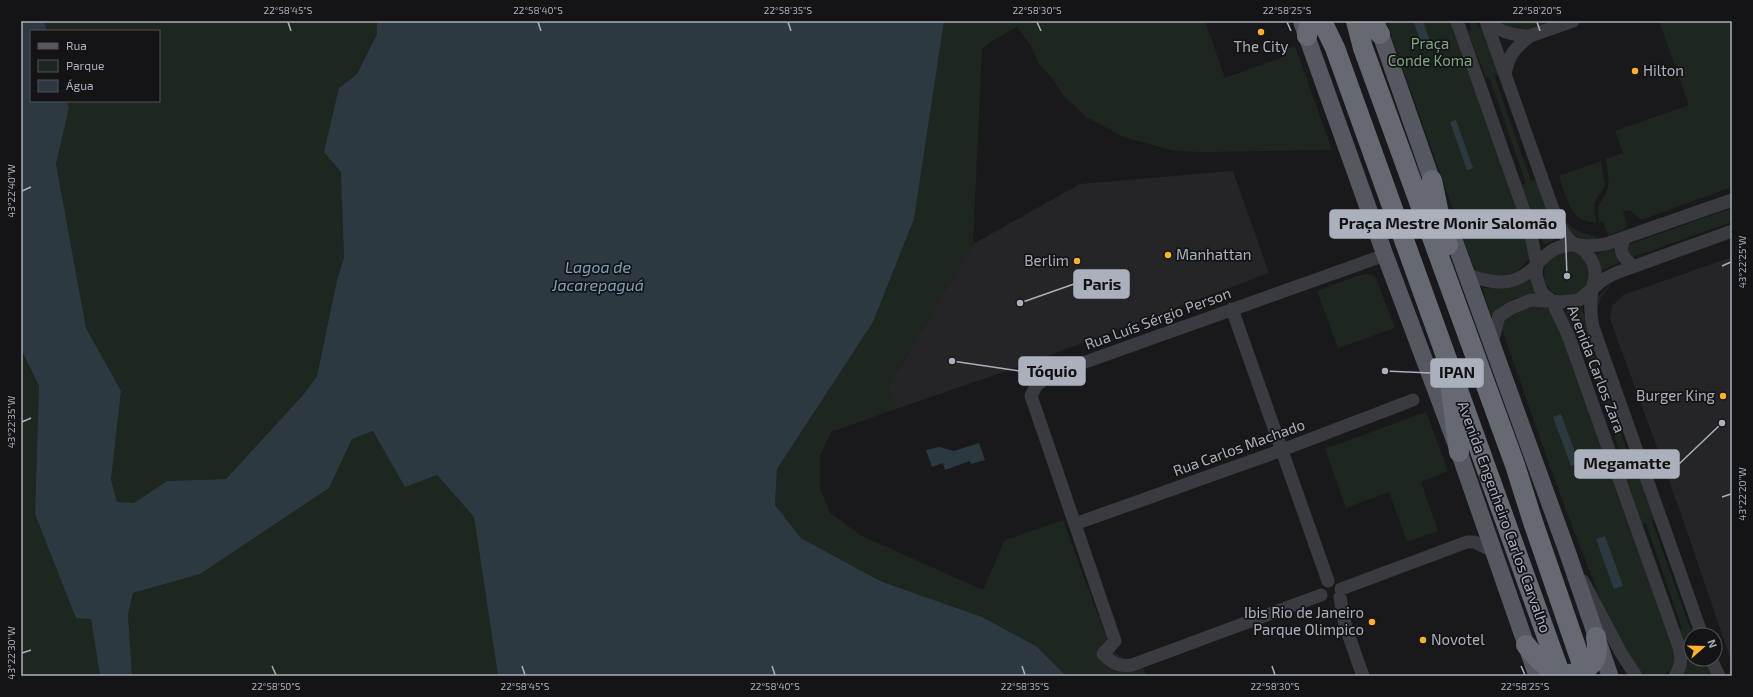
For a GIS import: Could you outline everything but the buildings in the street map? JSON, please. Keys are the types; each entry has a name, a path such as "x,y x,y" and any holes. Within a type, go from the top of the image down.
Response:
{"highway":[{"name":"Avenida Engenheiro Carlos Carvalho","path":"1322,21 1334,48 1445,351 1560,675"},
{"name":"Avenida Engenheiro Carlos Carvalho","path":"1356,21 1365,54 1515,465 1532,522 1585,673"},
{"path":"1432,180 1442,228 1512,446 1515,465"},
{"path":"1445,351 1450,376 1458,452"},
{"path":"1526,645 1545,664 1560,675 1585,673 1594,662 1596,656 1596,637"}],"main road":[{"path":"1375,25 1492,343 1567,551 1610,676"},
{"name":"Avenida Engenheiro Carlos Carvalho","path":"1306,26 1385,255 1494,551 1537,676"}],"street":[{"path":"1457,21 1529,225 1537,265 1536,275 1540,288 1552,301"},
{"path":"1486,21 1494,28 1510,35 1530,36"},
{"path":"1486,21 1562,234 1586,253 1593,263 1596,278 1592,288"},
{"path":"1505,74 1512,53 1516,47 1530,36 1572,21"},
{"path":"1467,276 1487,282 1499,283 1530,272 1549,251 1559,246 1594,246 1625,238 1732,200"},
{"path":"1492,343 1499,316 1505,312 1531,300 1571,302 1579,300 1592,288 1604,280 1633,266 1732,231"},
{"path":"1625,238 1622,243 1621,253 1633,266"},
{"name":"Rua Luís Sérgio Person","path":"1321,595 1132,665 1123,666 1114,664 1103,654 1115,641 1031,396 1036,386 1049,375 1385,255"},
{"name":"Avenida Carlos Zara","path":"1592,288 1590,316 1593,327 1699,627"},
{"name":"Avenida Carlos Zara","path":"1552,301 1568,335 1680,652 1681,664 1675,676"},
{"path":"1232,309 1328,581"},
{"name":"Rua Carlos Machado","path":"1075,524 1282,450 1413,400"},
{"path":"1363,676 1345,625 1340,593 1336,582 1328,581 1322,586 1321,595 1328,602 1333,602 1340,593 1467,542 1474,542 1494,551"},
{"path":"1567,551 1621,653 1636,676"}],"shaded area":[{"path":"1233,171 1269,273 1021,366 896,409 888,387 973,244 1080,184"},
{"path":"1732,257 1732,660 1723,637 1723,627 1719,627 1679,508 1610,319 1612,306 1623,295"}],"green space":[{"path":"44,21 377,21 377,34 357,74 339,88 344,258 337,280 317,376 303,395 226,479 167,481 133,504 117,502 111,480 121,391 86,328 56,164 69,108 67,102 160,102 160,30 47,30"},
{"path":"944,21 1205,21 1225,78 1286,56 1285,50 1295,46 1332,150 1174,151 1124,137 1086,117 1063,95 1052,78 1039,64 1031,46 1017,27 997,38 982,48 973,244 888,387 896,409 831,432 820,456 820,488 829,511 833,515 860,535 983,590 1005,540 1063,520 1108,642 1115,652 1123,658 1142,665 1146,675 1150,674 1150,676 1066,676 1036,646 982,617 880,581 801,538 775,505 777,469 873,322 914,219"},
{"name":"Praça Conde Koma","path":"1386,21 1451,21 1529,243 1529,259 1523,266 1511,274 1498,276 1475,271"},
{"path":"1469,21 1475,21 1478,28 1482,26 1499,74 1494,75 1531,181 1536,179 1556,236 1549,243 1545,244 1543,242 1522,185 1526,183 1489,77 1486,78 1468,32 1472,30"},
{"path":"1497,21 1545,21 1546,25 1521,30 1510,28"},
{"path":"1659,21 1732,21 1732,187 1641,220 1630,210 1623,212 1627,224 1623,230 1608,235 1603,221 1599,222 1598,209 1609,184 1606,159 1623,153 1615,131 1689,105"},
{"path":"1601,161 1605,185 1594,204 1596,222 1587,221 1580,218 1570,207 1559,176"},
{"path":"1732,208 1732,222 1633,257 1626,253 1628,245"},
{"path":"1562,220 1565,220 1578,231 1595,236 1596,239 1584,239 1576,236"},
{"path":"1618,248 1622,261 1602,271 1596,254"},
{"path":"1567,251 1580,255 1586,261 1590,274 1586,287 1580,293 1567,297 1554,293 1548,287 1544,274 1548,261 1554,255"},
{"path":"1366,274 1372,275 1376,278 1395,328 1338,348 1317,291"},
{"path":"1531,275 1538,294 1524,296 1506,303 1496,311 1492,317 1482,288 1501,288"},
{"path":"1611,283 1601,297 1596,315 1597,298"},
{"path":"1531,305 1547,307 1554,314 1675,653 1674,667 1662,675 1653,677 1640,671 1631,662 1617,638 1605,612 1544,451 1501,326 1507,316"},
{"path":"1581,307 1594,341 1590,343 1635,474 1639,472 1656,520 1652,521 1690,627 1683,627 1683,667 1709,667 1712,676 1682,676 1680,630 1682,629 1646,523 1642,524 1625,477 1628,475 1583,346 1579,347 1565,310"},
{"path":"21,349 39,386 35,514 91,619 100,676 21,676"},
{"path":"1426,412 1448,471 1421,482 1438,531 1407,542 1389,492 1346,508 1325,449"},
{"path":"373,431 405,486 437,475 474,517 498,676 132,676 128,615 133,593 200,574 329,488 352,439"}],"water":[{"name":"Lagoa de Jacarepaguá","path":"21,21 44,21 47,30 30,30 30,102 67,102 69,108 56,164 86,328 121,391 111,480 117,502 134,503 167,481 226,479 303,395 317,376 337,280 344,258 341,172 324,152 339,88 357,74 377,34 377,21 944,21 914,219 873,322 777,469 775,505 801,538 880,581 982,617 1036,646 1066,676 498,676 474,517 437,475 405,487 373,431 352,439 329,488 200,574 133,593 128,615 132,676 100,676 91,619 76,618 35,514 39,386 21,349"},
{"path":"1413,21 1423,21 1431,44 1423,47"},
{"path":"1456,120 1473,168 1467,170 1450,122"},
{"path":"1561,414 1579,463 1571,466 1553,417"},
{"path":"979,443 985,460 971,464 970,461 945,470 943,463 932,467 926,450 939,447 954,451"},
{"path":"1605,536 1623,586 1614,589 1596,539"}],"place":[{"name":"The City","path":"1261,32"},
{"name":"Hilton","path":"1635,71"},
{"name":"Manhattan","path":"1168,255"},
{"name":"Berlim","path":"1077,261"},
{"name":"Praça Mestre Monir Salomão","path":"1567,276"},
{"name":"Paris","path":"1020,303"},
{"name":"Tóquio","path":"952,361"},
{"name":"IPAN","path":"1385,371"},
{"name":"Burger King","path":"1723,396"},
{"name":"Megamatte","path":"1722,423"},
{"name":"Ibis Rio de Janeiro Parque Olimpico","path":"1372,622"},
{"name":"Novotel","path":"1423,640"}]}
